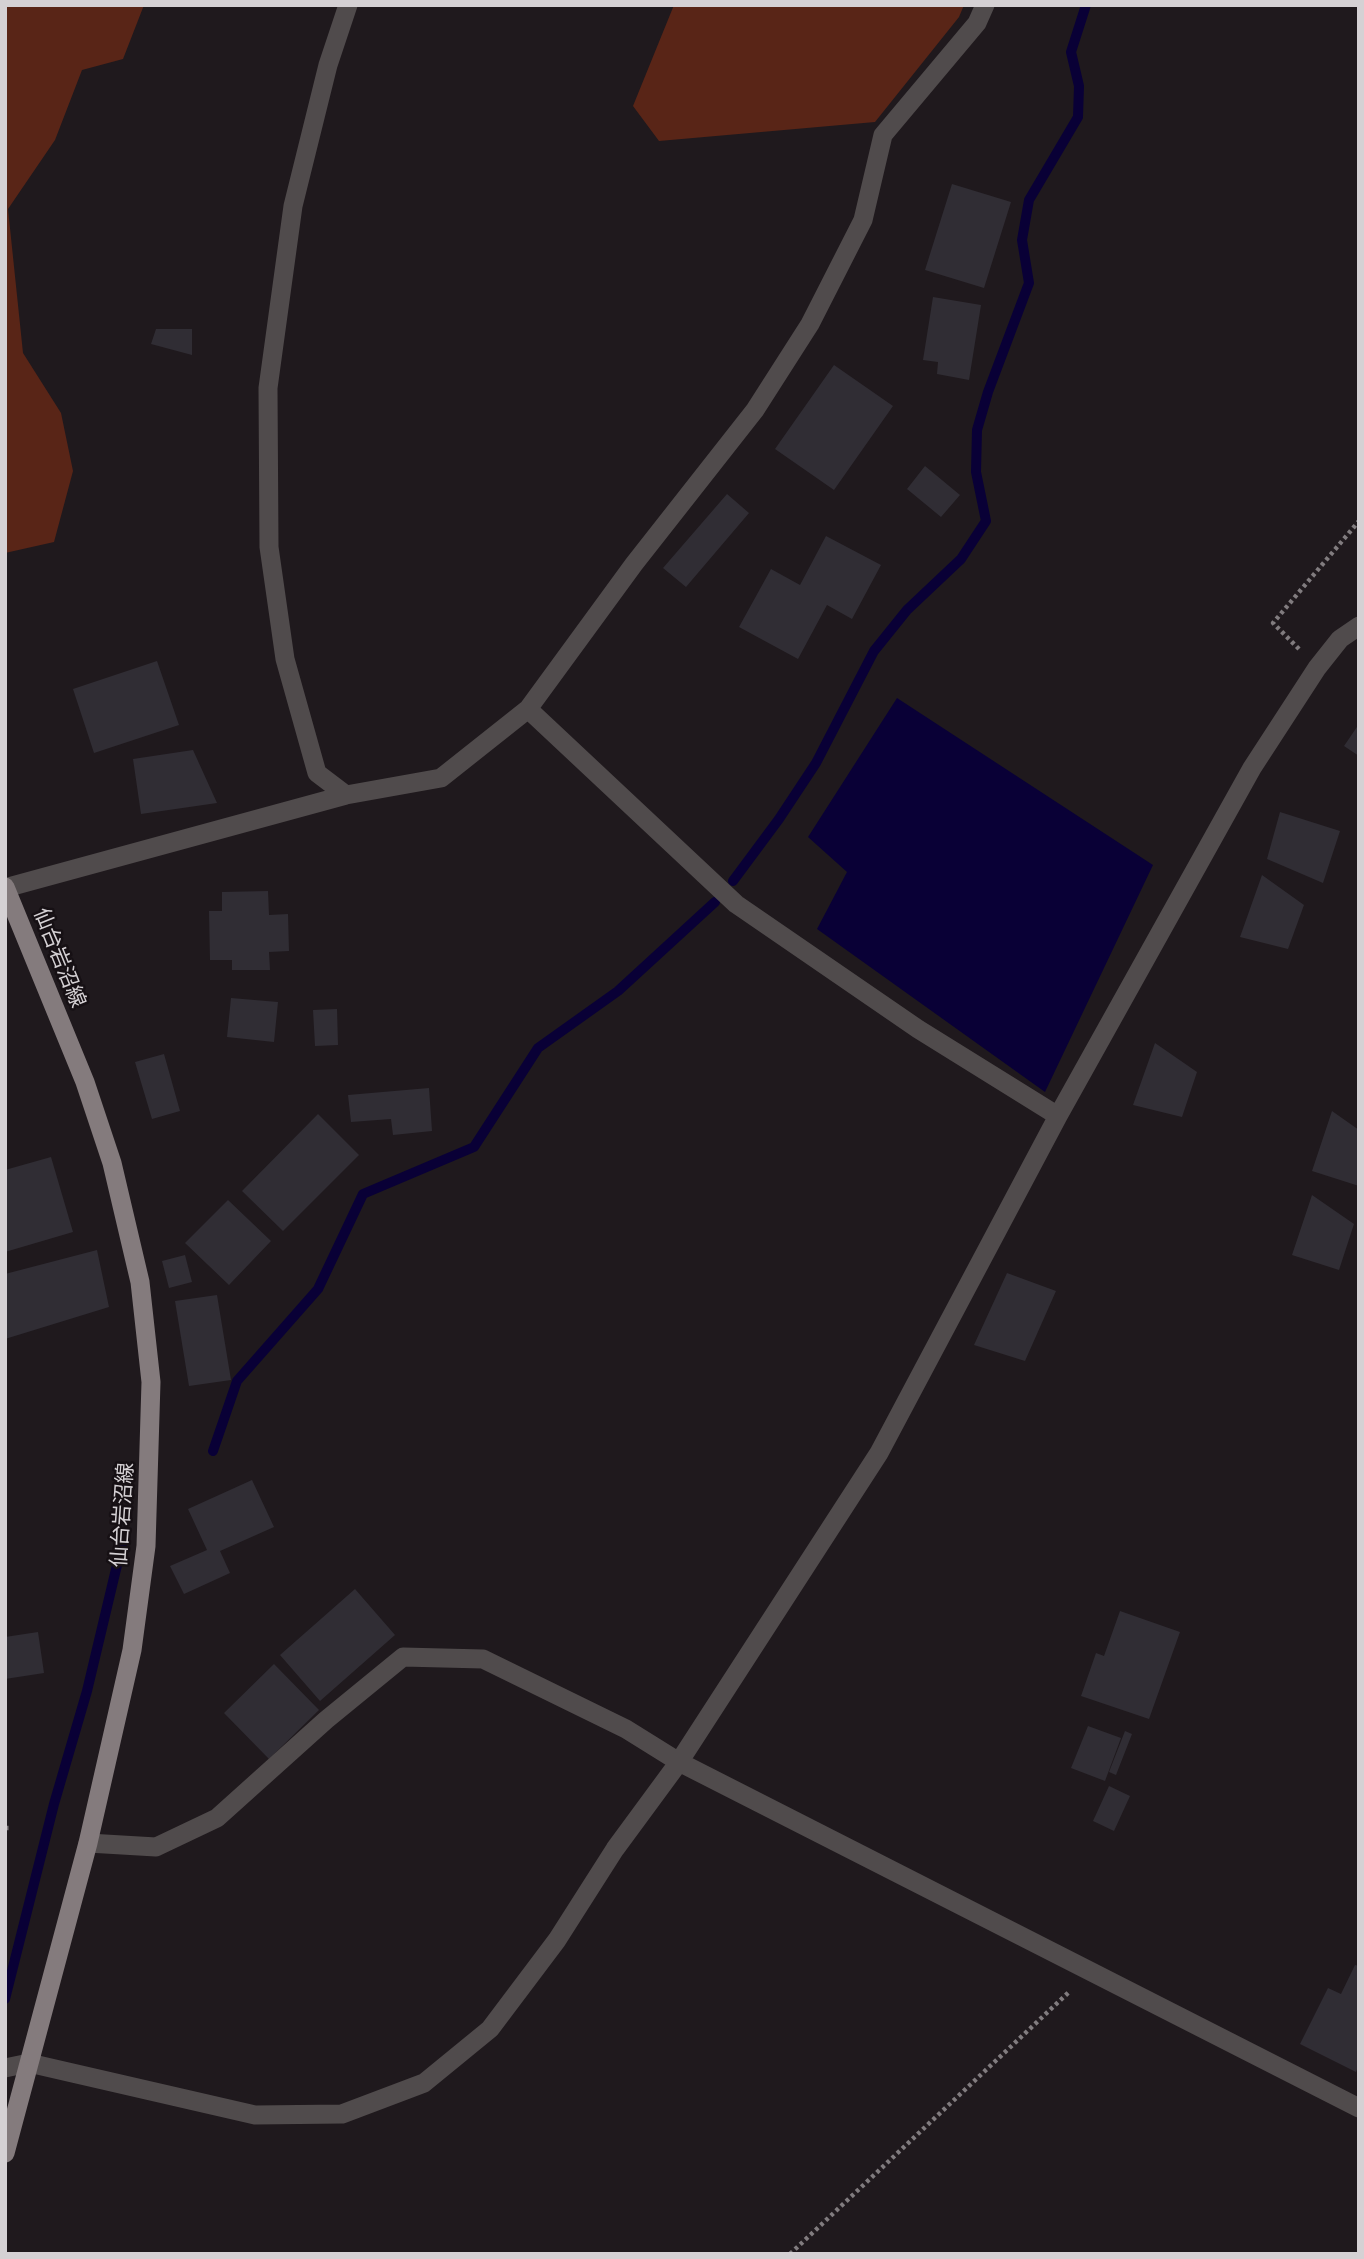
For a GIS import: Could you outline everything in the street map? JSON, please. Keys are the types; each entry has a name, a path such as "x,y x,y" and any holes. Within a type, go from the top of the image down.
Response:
{"main road":[{"name":"仙台岩沼線","path":"5,888 85,1082 112,1164 141,1282 151,1382 146,1546 132,1650 88,1843 5,2152"}],"street":[{"path":"346,794 317,773 285,659 269,547 268,388 293,206 328,65 348,5"},
{"path":"5,888 346,794 441,778 528,709 634,564 755,410 810,324 863,220 883,135 977,23 985,5"},
{"path":"5,2068 29,2063 255,2115 342,2114 424,2083 490,2029 557,1940 615,1849 678,1762 879,1453 1058,1116 1252,768 1317,668 1340,639 1359,626"},
{"path":"528,709 736,904 918,1029 1058,1116"},
{"path":"88,1843 156,1847 217,1818 326,1720 403,1657 483,1658 626,1729 678,1762 1093,1970 1359,2108"}],"path":[{"path":"1317,668 1273,623 1359,521"},
{"path":"790,2254 1093,1970"}],"shaded area":[{"path":"5,5 144,5 123,59 82,70 55,140 8,209 23,353 61,413 73,471 54,542 5,553"},
{"path":"674,5 964,5 959,17 875,122 659,141 633,106"},
{"path":"897,698 1153,865 1045,1092 817,929 847,872 808,837"}],"building":[{"path":"952,184 1011,202 984,288 925,270"},
{"path":"933,297 981,305 969,380 937,374 938,362 923,360"},
{"path":"156,329 192,329 192,355 151,344"},
{"path":"834,365 893,406 834,490 775,449"},
{"path":"925,466 960,495 941,517 907,489"},
{"path":"727,494 749,513 686,587 663,568"},
{"path":"826,536 881,565 852,619 827,605 798,659 739,627 771,569 800,585"},
{"path":"157,661 179,725 94,753 73,689"},
{"path":"1359,724 1359,756 1344,746"},
{"path":"193,750 217,803 141,814 133,759"},
{"path":"1280,812 1340,831 1323,883 1267,859"},
{"path":"1262,875 1304,905 1288,949 1240,937"},
{"path":"268,891 269,915 288,914 289,951 269,952 270,970 232,970 232,960 210,960 209,911 222,911 222,892"},
{"path":"231,998 278,1002 274,1042 227,1037"},
{"path":"337,1009 338,1045 315,1046 313,1010"},
{"path":"1155,1043 1197,1072 1182,1117 1133,1105"},
{"path":"164,1054 180,1111 152,1119 135,1062"},
{"path":"429,1088 432,1131 393,1135 391,1119 351,1122 348,1095"},
{"path":"1332,1111 1359,1130 1359,1186 1312,1171"},
{"path":"318,1114 359,1155 283,1231 242,1191"},
{"path":"51,1157 73,1232 5,1252 5,1170"},
{"path":"1312,1195 1354,1224 1339,1270 1292,1255"},
{"path":"228,1200 271,1241 229,1285 185,1243"},
{"path":"97,1250 109,1307 5,1339 5,1274"},
{"path":"185,1255 192,1282 169,1288 162,1261"},
{"path":"1007,1273 1056,1291 1025,1361 974,1345"},
{"path":"217,1295 231,1380 189,1386 175,1301"},
{"path":"252,1480 274,1527 220,1551 230,1573 184,1594 170,1566 207,1550 188,1509"},
{"path":"355,1589 395,1635 320,1701 280,1655"},
{"path":"1120,1611 1180,1632 1149,1719 1081,1696 1096,1653 1104,1656"},
{"path":"38,1632 44,1673 5,1679 5,1637"},
{"path":"274,1664 319,1710 269,1759 224,1713"},
{"path":"1088,1726 1121,1738 1105,1781 1071,1768"},
{"path":"1125,1731 1132,1734 1116,1775 1109,1772"},
{"path":"1109,1786 1130,1796 1114,1831 1093,1821"},
{"path":"1355,1965 1359,1966 1359,2064 1356,2072 1300,2044 1328,1988 1341,1994"}],"waterway":[{"path":"733,881 816,763 874,651 907,610 961,559 986,521 976,472 977,430 988,392 1029,283 1022,240 1029,200 1078,117 1079,86 1071,52 1086,5"},
{"path":"213,1451 237,1381 318,1289 363,1194 474,1147 538,1048 618,991 715,902"},
{"path":"5,1999 54,1804 87,1691 122,1544"}]}
